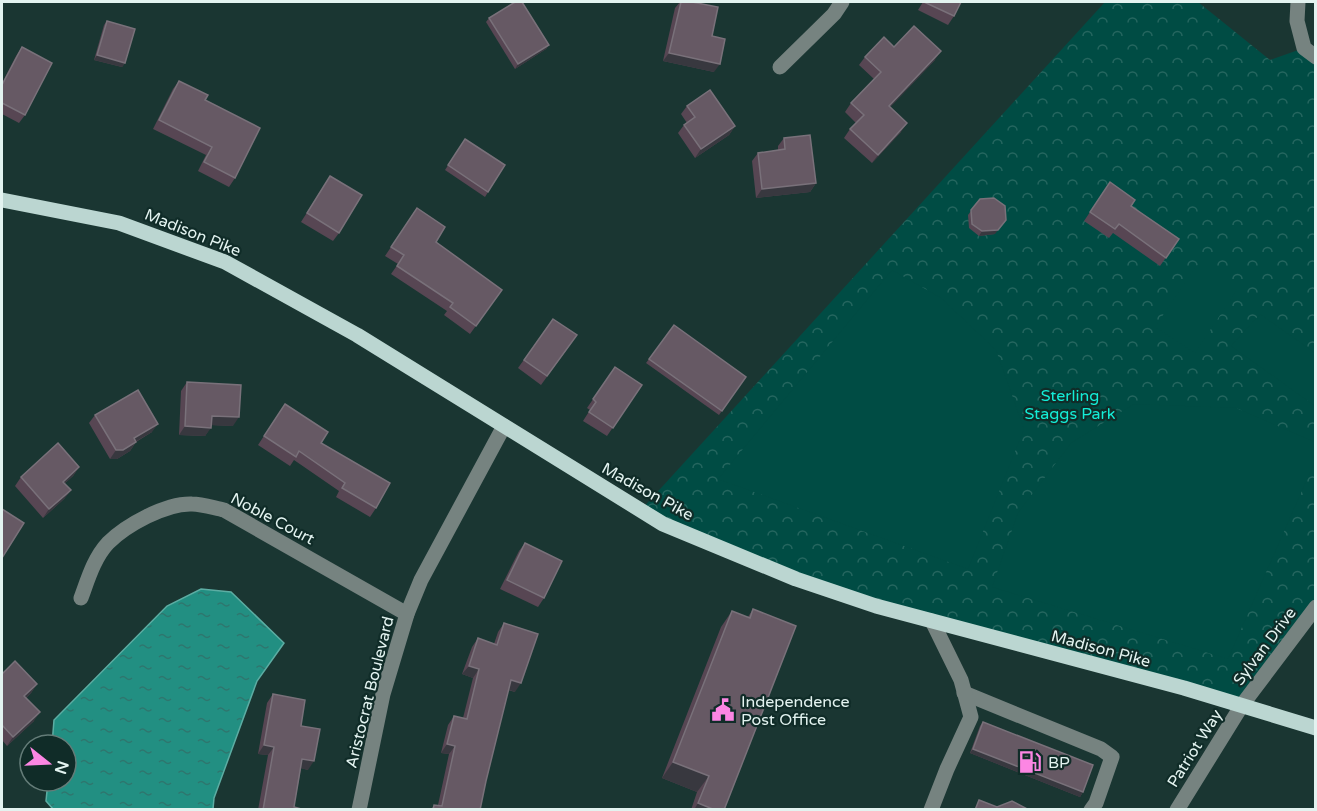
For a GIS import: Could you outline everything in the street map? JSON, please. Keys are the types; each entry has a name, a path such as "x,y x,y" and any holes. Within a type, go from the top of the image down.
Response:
{"main road":[{"name":"Madison Pike","path":"2,200 119,223 225,262 357,336 663,524 796,579 876,606 1242,705 1316,728"}],"street":[{"path":"780,67 834,14 842,2"},
{"path":"1298,2 1297,21 1304,48 1316,57"},
{"name":"Aristocrat Boulevard","path":"359,810 383,694 407,614 421,580 504,426"},
{"name":"Noble Court","path":"81,598 93,567 108,544 132,524 156,511 190,504 224,510 407,614"},
{"name":"Sylvan Drive","path":"1242,705 1316,607"},
{"path":"931,810 971,717 961,680 932,621"},
{"path":"964,693 1101,749 1112,757 1096,803 1091,810"},
{"name":"Patriot Way","path":"1177,810 1242,705"}],"green space":[{"name":"Sterling Staggs Park","path":"1105,2 1198,2 1270,60 1304,48 1315,57 1315,607 1242,705 876,606 640,511"},
{"path":"1197,265 1236,291 1195,353 1155,327"},
{"path":"892,270 941,298 996,350 1024,429 968,569 718,479"},
{"path":"1260,314 1315,353 1315,406 1231,346"},
{"path":"1134,404 1236,408 1315,442 1315,461 1228,659 992,587 1018,513 1071,443"}],"water":[{"path":"201,589 231,592 284,643 257,681 214,798 213,809 53,809 46,801 47,793 78,793 78,733 53,733 54,720 167,606"}],"building":[{"path":"515,2 522,2 549,45 518,64 489,18"},
{"path":"681,2 718,7 712,36 725,39 720,64 669,53"},
{"path":"924,2 961,2 954,16"},
{"path":"107,21 135,29 125,63 97,55"},
{"path":"914,26 941,51 889,106 907,123 878,155 850,129 864,115 851,103 881,72 865,57 884,37 894,47"},
{"path":"22,47 52,63 25,115 2,103 2,85"},
{"path":"179,81 208,95 205,100 260,128 235,178 204,162 212,147 159,120"},
{"path":"710,90 735,126 701,149 684,125 695,117 687,106"},
{"path":"810,135 816,183 762,189 758,153 785,149 784,138"},
{"path":"465,139 505,165 488,192 448,165"},
{"path":"330,176 362,195 339,233 307,213"},
{"path":"1110,182 1135,200 1131,206 1179,239 1166,258 1119,224 1115,229 1090,212"},
{"path":"994,198 1005,206 1006,220 998,230 982,231 972,224 971,210 980,199"},
{"path":"417,208 445,227 436,242 502,290 476,326 450,307 453,303 397,266 404,255 391,247"},
{"path":"553,319 577,335 547,376 524,360"},
{"path":"674,325 746,377 722,411 649,359"},
{"path":"615,367 642,385 613,428 589,412 596,402 593,399"},
{"path":"187,382 241,385 239,417 212,416 211,428 185,426"},
{"path":"138,390 158,424 134,438 136,442 123,450 116,450 95,415"},
{"path":"285,404 328,432 321,443 390,483 376,508 342,488 345,483 299,451 296,457 264,436"},
{"path":"58,443 79,467 63,482 71,490 49,509 21,477"},
{"path":"2,509 24,523 2,558"},
{"path":"525,543 562,561 544,598 507,580"},
{"name":"Independence Post Office","path":"753,609 796,626 724,810 715,810 698,803 709,776 673,762 732,611 750,618"},
{"path":"504,623 538,634 521,683 511,680 480,810 433,810 434,805 442,806 455,746 447,744 454,716 467,719 479,669 469,666 478,638 497,645"},
{"path":"15,661 37,684 24,696 40,712 13,737 2,725 2,674"},
{"path":"273,694 305,700 301,726 320,729 314,761 302,759 294,807 305,810 263,810 274,747 264,745"},
{"name":"BP","path":"983,722 1093,765 1083,792 973,749"},
{"path":"979,800 997,807 1012,801 1029,810 975,810"}],"place":[{"name":"Independence Post Office","path":"723,710"},
{"name":"BP","path":"1030,762"}]}
